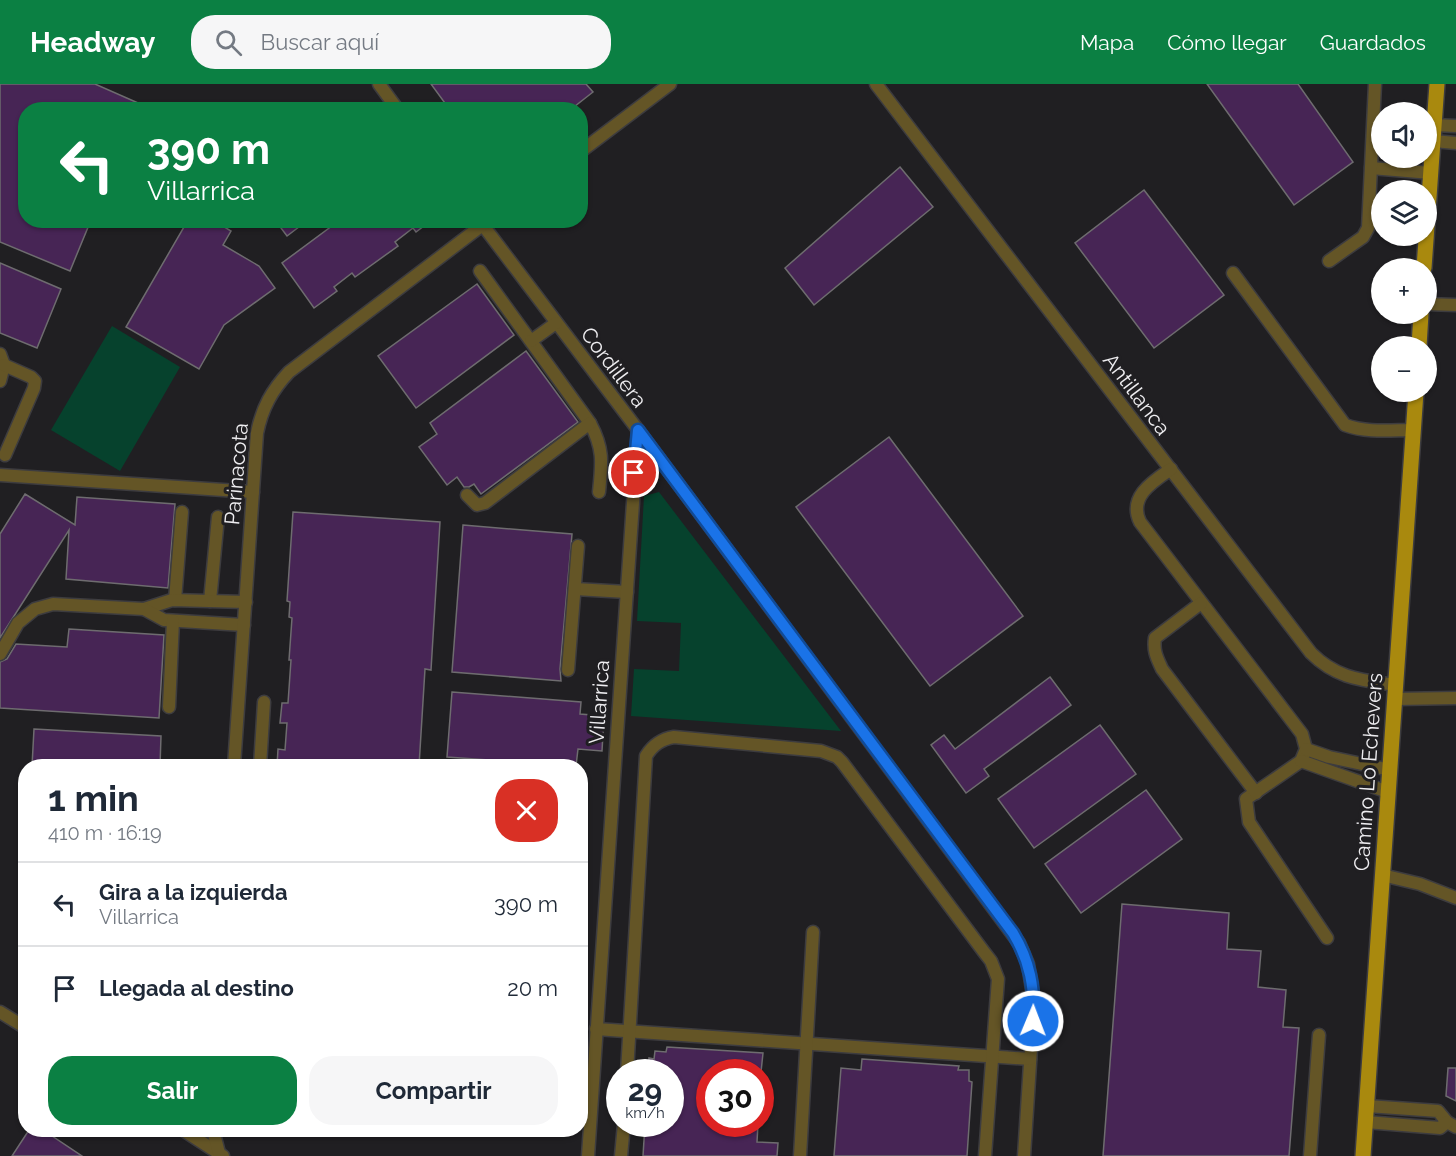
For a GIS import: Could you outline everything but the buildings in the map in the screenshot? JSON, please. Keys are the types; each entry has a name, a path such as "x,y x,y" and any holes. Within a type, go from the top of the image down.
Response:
{"main road":[{"path":"1436,102 1437,84"},
{"path":"1425,258 1431,168"},
{"name":"Camino Lo Echevers","path":"1363,1156 1415,402"}],"street":[{"path":"379,84 392,102"},
{"path":"588,146 670,84"},
{"name":"Antillanca","path":"876,84 1319,662 1352,679 1395,692 1456,698"},
{"path":"1374,102 1375,84"},
{"path":"1437,125 1456,126"},
{"path":"1437,141 1456,143"},
{"path":"1329,261 1366,233 1371,168 1431,173"},
{"name":"Parinacota","path":"234,759 259,422 266,401 280,381 300,363 476,228"},
{"name":"Cordillera","path":"488,228 556,323 1013,933 1028,964 1033,989 1024,1156"},
{"path":"480,271 590,423 599,440 601,450 599,492"},
{"path":"1233,273 1345,425 1364,430 1413,430"},
{"path":"1437,304 1456,305"},
{"path":"531,341 556,323"},
{"path":"0,381 2,360 35,381 5,455"},
{"path":"467,495 477,505 485,503 590,423"},
{"name":"Villarrica","path":"588,1156 638,430"},
{"path":"1171,470 1143,492 1136,505 1136,514 1302,734 1304,755"},
{"path":"0,475 253,492"},
{"path":"175,600 182,512"},
{"path":"210,601 218,517"},
{"path":"568,670 578,546"},
{"path":"575,589 627,592"},
{"path":"0,654 18,624 35,609 52,604 144,609 175,600 246,602"},
{"path":"1201,603 1155,638 1156,657 1162,669 1256,793"},
{"path":"144,609 164,620 244,625"},
{"path":"169,706 173,621"},
{"path":"260,759 264,702"},
{"path":"628,1059 646,756 656,743 665,738 674,737 821,751 843,762 991,961 998,979 985,1156"},
{"path":"1304,755 1388,792"},
{"path":"1327,938 1249,822 1246,799 1304,755 1329,757 1390,770"},
{"path":"1382,875 1420,884 1456,898"},
{"path":"800,1156 813,932"},
{"path":"0,1012 18,1023"},
{"path":"597,1029 1030,1059"},
{"path":"1310,1156 1319,1035"},
{"path":"1366,1122 1440,1128 1451,1125 1438,1111 1367,1106"},
{"path":"194,1137 221,1155"},
{"path":"215,1137 221,1155"},
{"path":"621,1156 623,1137"}],"green space":[{"path":"112,326 180,367 120,471 51,430"},
{"path":"659,492 841,731 631,716 634,669 679,671 681,623 637,621 644,496"}],"route":[{"path":"634,473 638,430 1013,933 1024,953 1031,976 1034,1002 1033,1021"}]}
